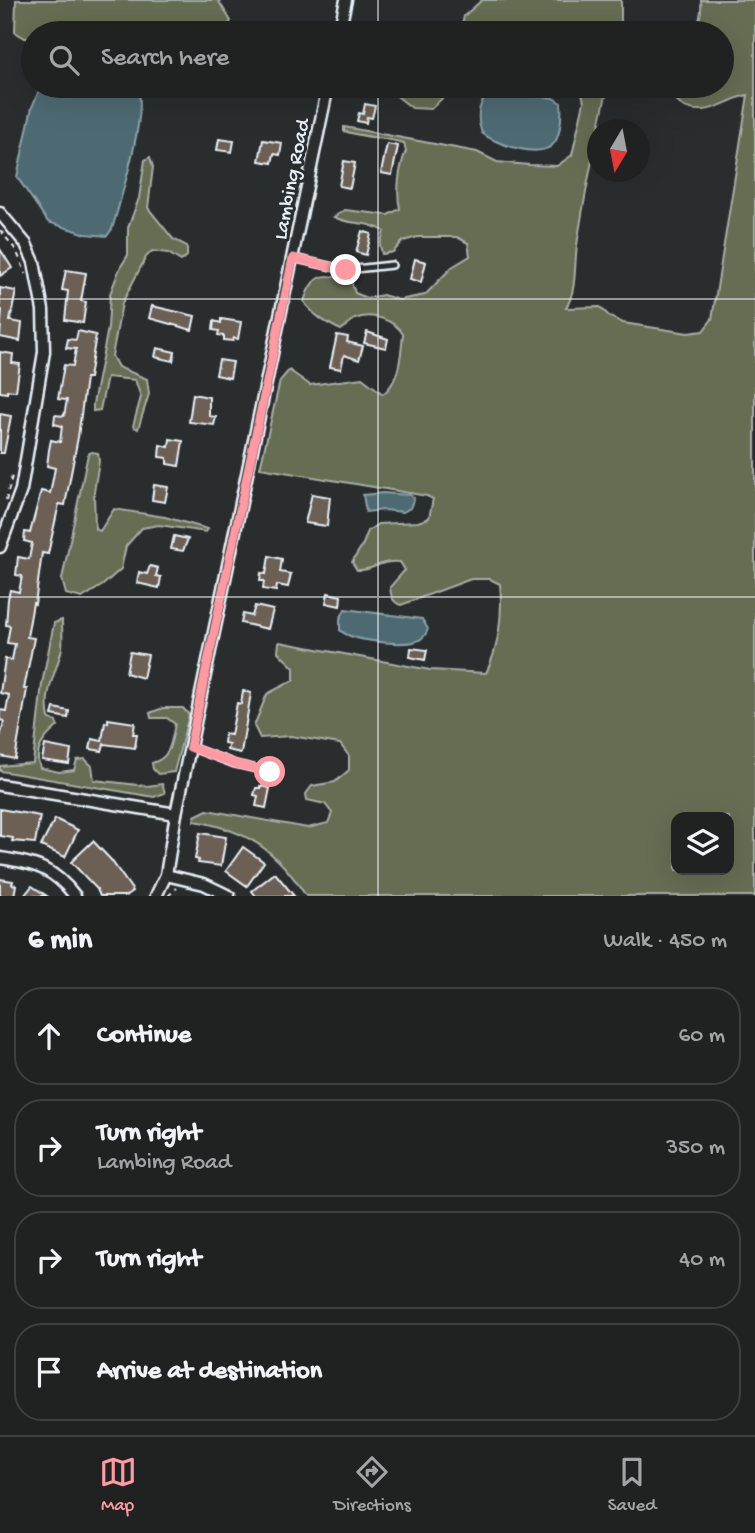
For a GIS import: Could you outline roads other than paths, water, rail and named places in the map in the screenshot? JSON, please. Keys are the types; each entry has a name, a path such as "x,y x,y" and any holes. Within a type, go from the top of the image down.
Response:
{"street":[{"path":"342,21 346,0"},
{"name":"Lambing Road","path":"156,896 166,876 176,814 326,98"},
{"path":"0,213 26,244 34,262 43,310 44,352 21,490 0,547"},
{"path":"0,785 176,814"},
{"path":"0,858 36,865 53,873 75,896"},
{"path":"166,876 204,884 229,896"}],"lane":[{"path":"293,258 346,270 392,265"},
{"path":"190,747 236,764 270,772"}],"water":[{"path":"36,98 140,98 132,155 112,229 107,236 86,234 48,222 17,177"},
{"path":"485,98 553,98 561,103 561,123 555,142 549,148 530,150 497,142 482,133 479,114"},
{"path":"363,495 410,495 414,498 410,508 403,512 366,512"},
{"path":"345,609 422,619 428,629 417,641 388,643 365,640 340,630 340,619"}]}
